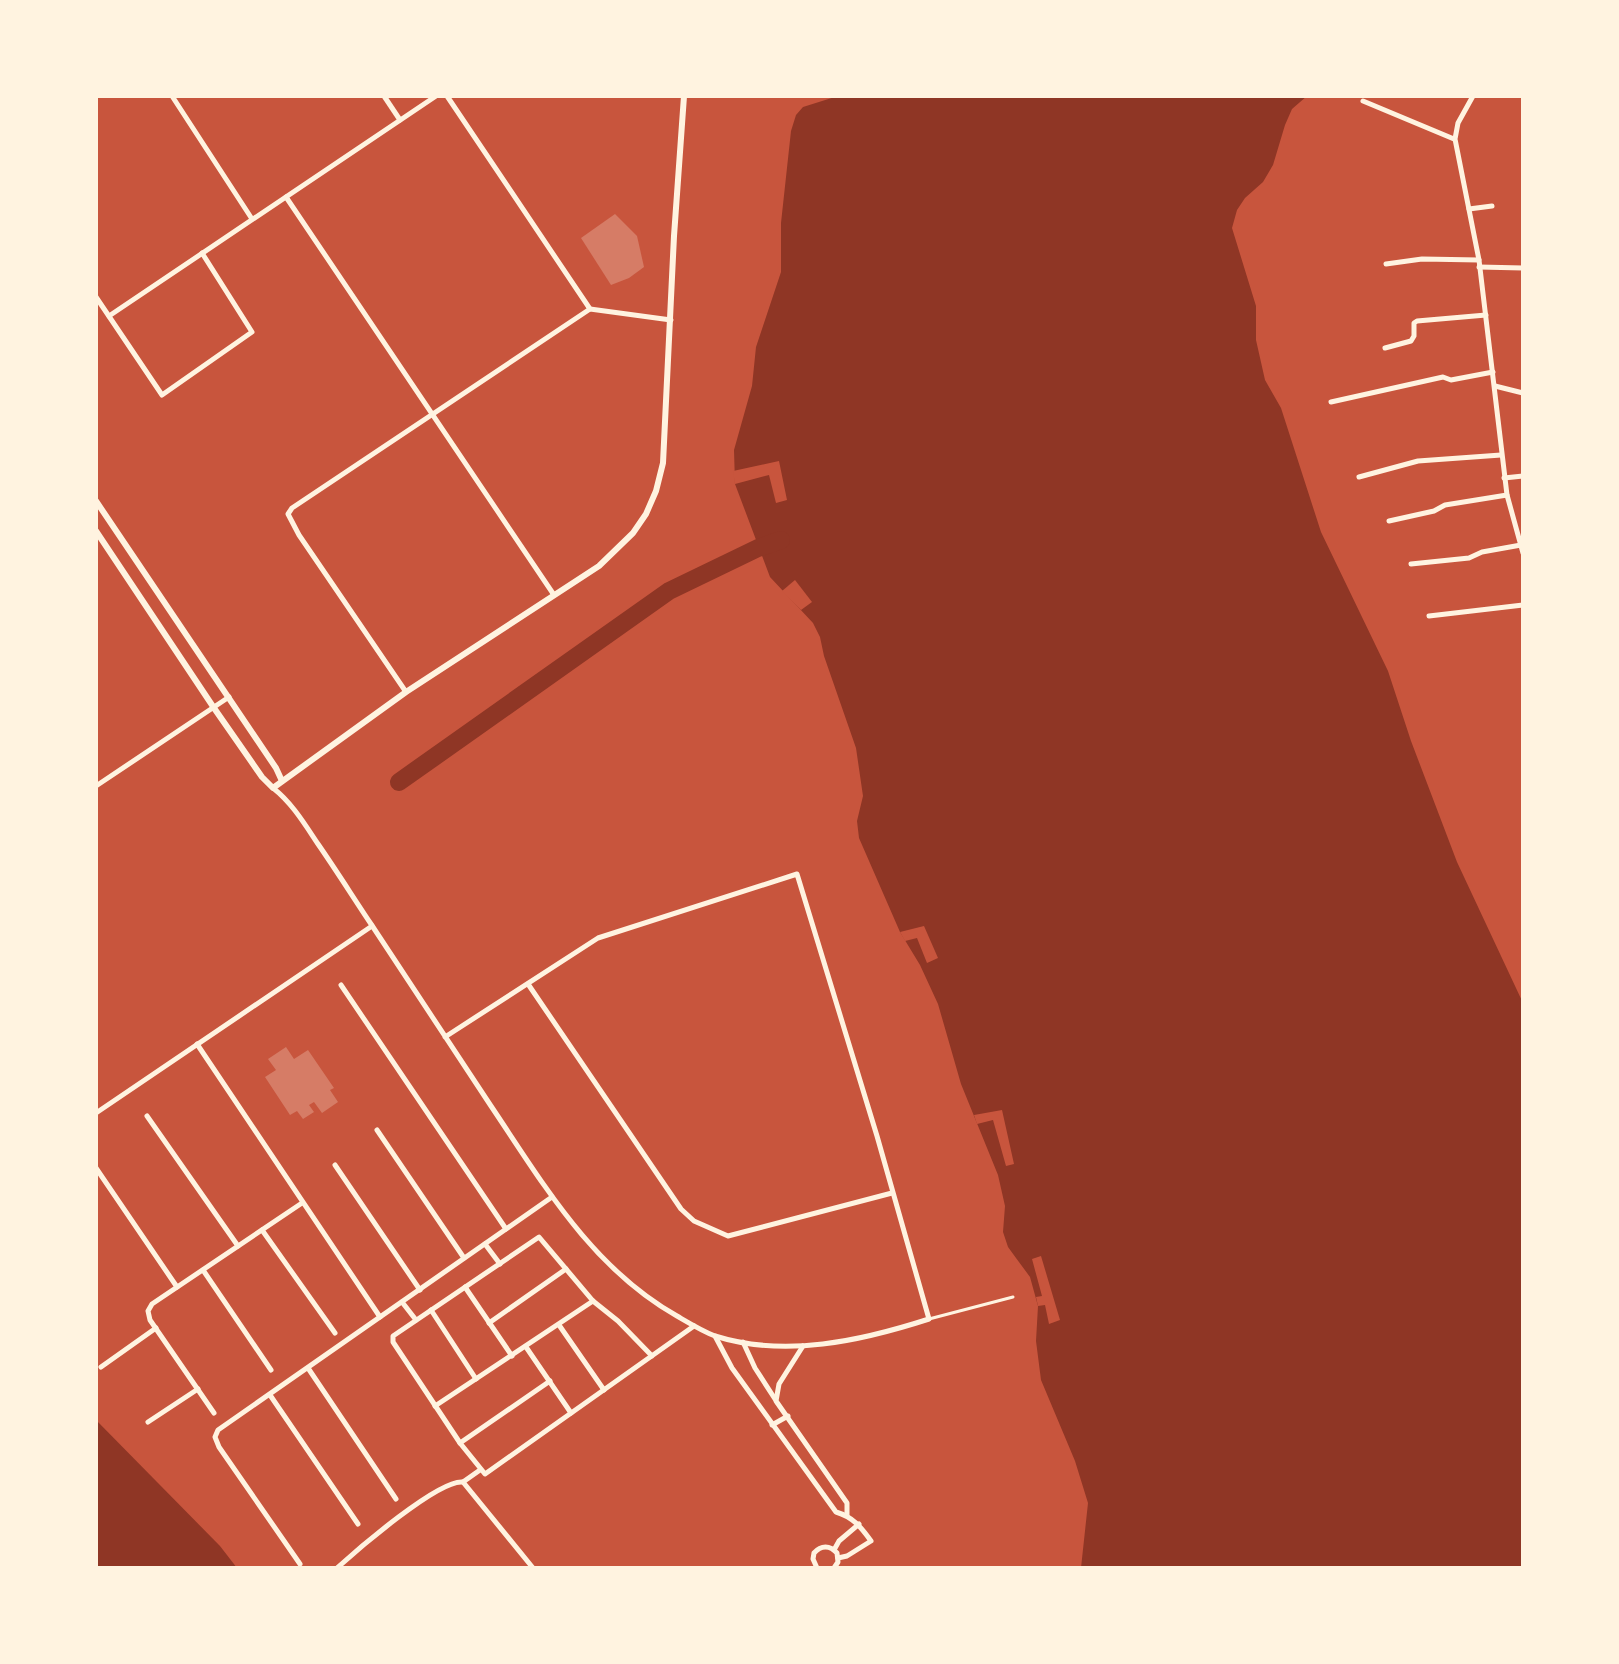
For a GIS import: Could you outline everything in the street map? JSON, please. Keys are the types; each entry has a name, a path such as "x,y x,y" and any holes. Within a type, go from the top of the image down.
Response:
{"street":[{"path":"172,96 252,219"},
{"path":"384,96 400,120"},
{"path":"109,316 436,96"},
{"path":"447,96 590,309"},
{"path":"273,788 406,692 599,566 618,549 646,514 663,463 684,96"},
{"path":"1473,96 1458,123 1455,139 1479,264 1504,478 1523,553"},
{"path":"1363,101 1455,139"},
{"path":"286,197 554,595"},
{"path":"1469,209 1492,206"},
{"path":"96,297 162,395 252,332 202,253"},
{"path":"1386,264 1422,259 1523,268"},
{"path":"406,692 313,555 288,514 292,508 590,309 671,320"},
{"path":"1385,348 1411,341 1417,321 1486,315"},
{"path":"1331,402 1443,377 1451,380 1493,372"},
{"path":"1495,386 1523,393"},
{"path":"1359,477 1418,461 1501,455"},
{"path":"1504,478 1523,476"},
{"path":"1389,521 1434,511 1445,505 1507,495"},
{"path":"96,501 229,697 282,781 287,799"},
{"path":"96,531 214,708 273,788 287,799 445,1037 552,1197 582,1238 615,1272 648,1300 694,1326 715,1335 772,1346 884,1334 929,1319 797,874 598,938 445,1037"},
{"path":"1411,564 1469,558 1482,552 1521,545"},
{"path":"1429,616 1523,605"},
{"path":"96,786 229,697"},
{"path":"96,1113 372,926"},
{"path":"528,984 681,1209 694,1221 720,1234 736,1235 892,1193"},
{"path":"341,985 506,1229"},
{"path":"197,1044 380,1317"},
{"path":"147,1116 238,1246"},
{"path":"377,1130 464,1258"},
{"path":"335,1165 420,1290"},
{"path":"96,1168 177,1287"},
{"path":"300,1564 219,1447 215,1437 218,1430 552,1197"},
{"path":"214,1413 156,1328 148,1311 152,1304 302,1202"},
{"path":"262,1230 335,1333"},
{"path":"652,1356 618,1321 593,1301 539,1237 393,1336 393,1342 435,1406 485,1474 604,1390 652,1356 694,1326"},
{"path":"485,1244 500,1264"},
{"path":"489,1323 566,1269"},
{"path":"203,1270 271,1370"},
{"path":"465,1287 512,1356"},
{"path":"435,1406 593,1301"},
{"path":"402,1302 416,1320"},
{"path":"431,1310 476,1379"},
{"path":"559,1325 604,1390"},
{"path":"101,1367 156,1328"},
{"path":"715,1335 732,1368 836,1512 847,1515 859,1524 871,1541 838,1558"},
{"path":"742,1341 776,1401 847,1503 847,1515"},
{"path":"776,1401 779,1384 803,1345"},
{"path":"526,1347 571,1413"},
{"path":"308,1368 396,1499"},
{"path":"460,1443 550,1381"},
{"path":"148,1422 198,1389"},
{"path":"270,1395 358,1524"},
{"path":"772,1425 788,1416"},
{"path":"337,1568 369,1538 437,1491 454,1481 463,1482 480,1470"},
{"path":"463,1482 533,1568"},
{"path":"834,1550 839,1541 859,1524"},
{"path":"813,1567 818,1549 829,1547 838,1558 836,1567"}],"lane":[{"path":"929,1319 1013,1297"}],"shaded area":[{"path":"838,96 1307,96 1292,109 1273,165 1263,182 1237,210 1232,228 1256,306 1256,340 1265,380 1281,408 1321,532 1388,671 1457,862 1523,1003 1523,1568 1081,1568 1088,1503 1075,1461 1041,1380 1036,1341 1038,1306 1030,1277 1008,1247 1003,1232 1005,1206 998,1175 961,1084 938,1004 900,932 859,838 857,821 863,796 856,748 820,637 813,623 770,577 735,484 734,450 752,386 756,347 781,272 781,223 791,131 796,115 803,107"},
{"path":"96,1420 220,1546 237,1568 96,1568"}],"pier":[{"path":"779,461 787,500 776,503 769,475 735,484 733,471"},
{"path":"795,580 812,602 801,610 782,591"},
{"path":"924,926 938,958 927,963 917,938 905,941 900,932"},
{"path":"1002,1110 1014,1164 1006,1166 993,1120 977,1124 974,1115"},
{"path":"1041,1256 1060,1320 1049,1324 1045,1305 1038,1306 1036,1297 1042,1296 1032,1259"}],"building":[{"path":"615,214 637,236 644,267 629,278 611,285 581,238"},
{"path":"286,1047 294,1059 308,1050 334,1088 330,1090 338,1102 322,1113 314,1102 309,1105 314,1112 303,1119 297,1111 290,1115 265,1077 276,1070 268,1059"}],"waterway":[{"path":"399,782 669,591 781,540"}]}
